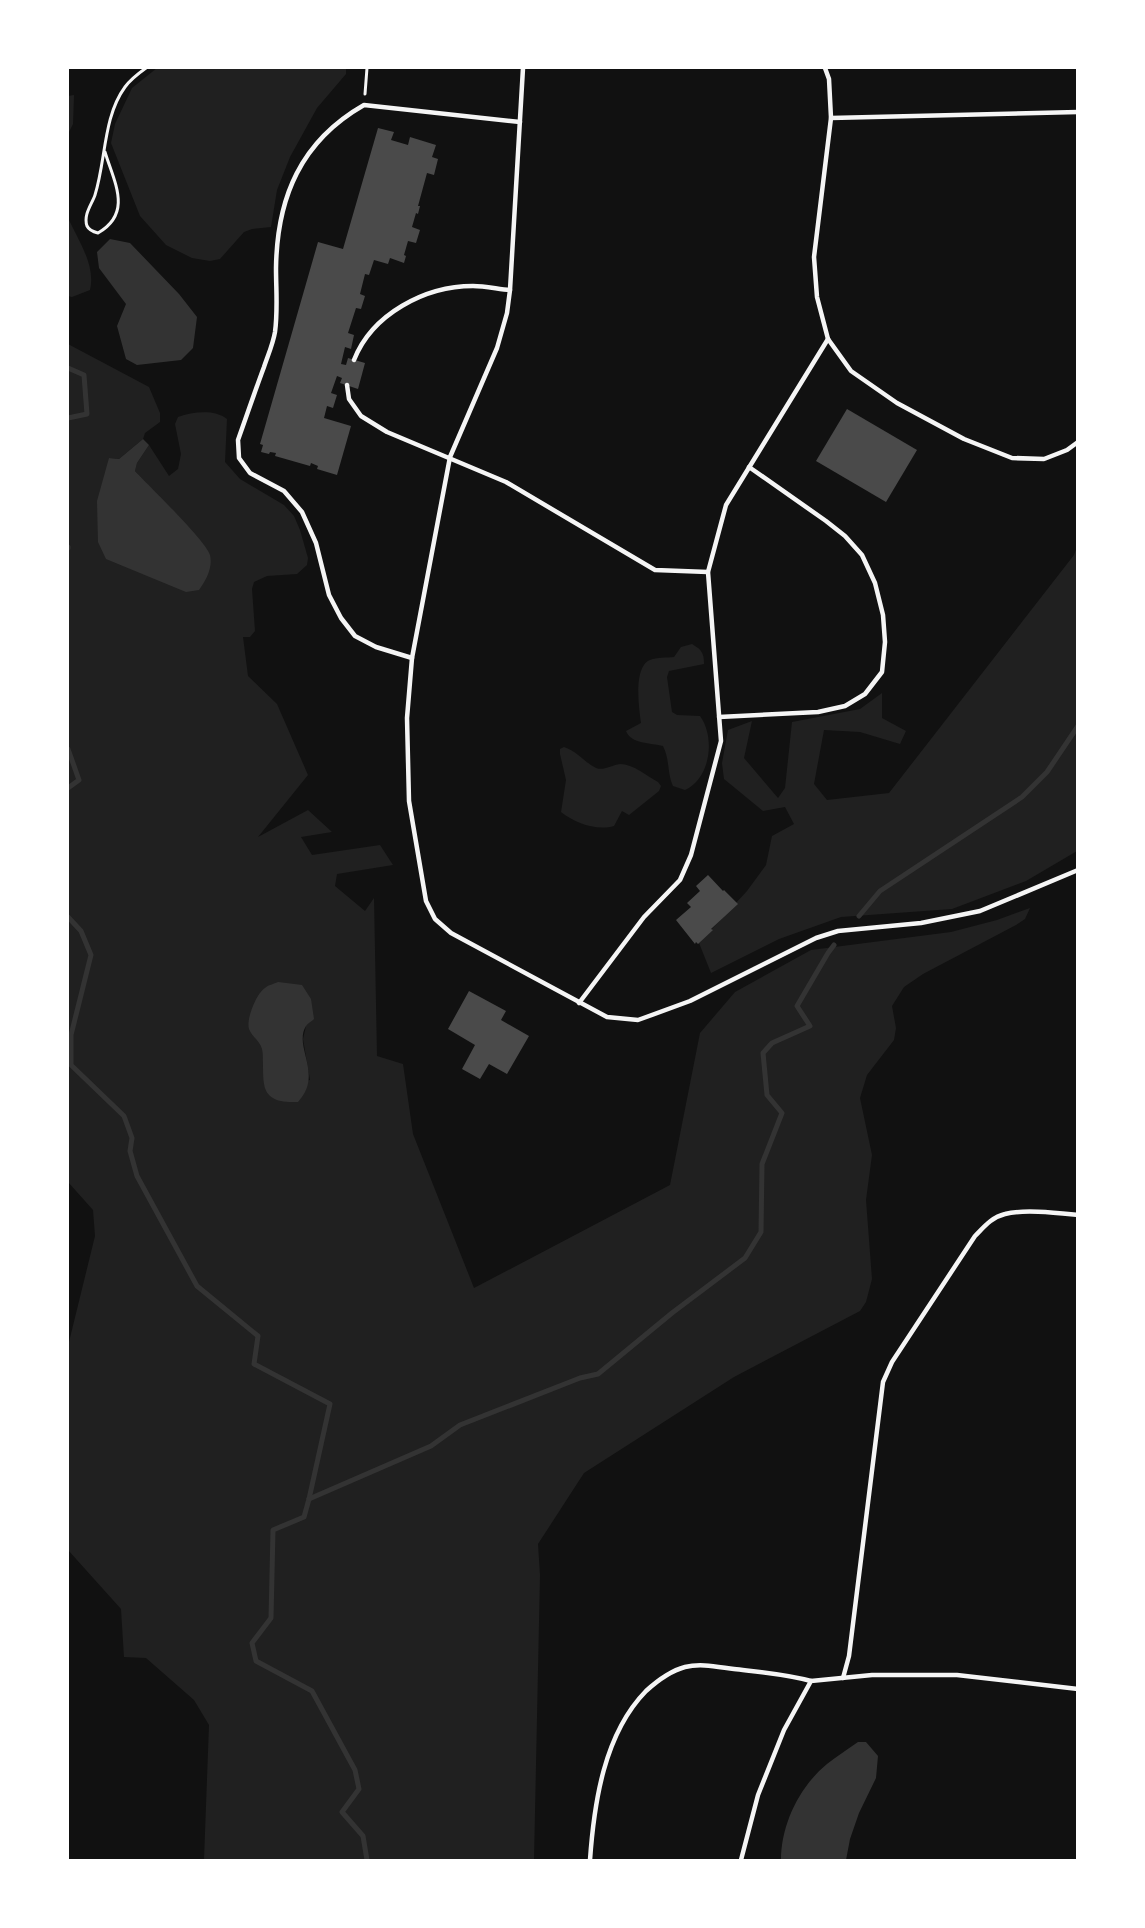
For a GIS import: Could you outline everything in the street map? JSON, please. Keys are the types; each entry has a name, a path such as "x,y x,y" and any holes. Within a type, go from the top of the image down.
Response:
{"lane":[{"path":"523,68 507,313 497,348 450,457 412,658 407,718 409,801 426,901 435,920 451,933 607,1017 638,1020 690,1001 816,938 838,931 921,923 980,911 1077,870"},
{"path":"825,68 829,79 831,118 814,257 818,297 828,339 851,371 897,403 964,439 1012,458 1044,459 1067,450 1077,442"},
{"path":"412,658 376,647 355,636 341,618 329,595 316,543 302,512 284,491 250,473 239,458 238,440 274,335 278,304 276,269 278,237 284,204 299,167 322,136 344,117 364,105 520,122"},
{"path":"831,118 1077,112"},
{"path":"354,360 368,336 389,315 415,299 441,290 474,286 510,290"},
{"path":"579,1003 644,917 680,880 691,855 721,741 708,572 726,505 828,339"},
{"path":"347,385 349,399 361,416 387,432 506,482 655,570 708,572"},
{"path":"719,717 818,712 845,706 865,694 882,672 885,642 880,604 875,583 861,555 845,536 826,521 749,467"},
{"path":"843,1678 849,1656 883,1382 892,1362 975,1236 990,1221 1005,1214 1041,1212 1077,1215"},
{"path":"590,1860 592,1826 610,1748 627,1714 638,1699 666,1675 684,1667 701,1665 789,1675 811,1681 872,1675 957,1675 1077,1689"},
{"path":"741,1860 758,1795 784,1730 811,1681"}],"path":[{"path":"105,152 119,202 114,220 98,233 91,231 86,225 86,214 95,196 108,129 125,86 146,68"},
{"path":"364,105 367,68"}],"shaded area":[{"path":"157,68 346,68 346,74 317,108 290,157 277,190 271,227 244,232 220,259 210,261 192,258 166,245 140,216 111,143 115,124 132,88"},
{"path":"74,95 73,124 68,134 68,96"},
{"path":"68,218 85,253 91,281 90,290 72,297 68,296"},
{"path":"110,239 130,243 179,294 197,317 193,348 181,360 137,365 126,359 117,326 126,304 99,268 97,252"},
{"path":"68,344 149,387 160,413 160,422 145,433 143,439 119,459 109,458 200,541 135,471 137,463 149,445 169,476 178,469 181,454 175,424 178,417 184,415 210,413 227,419 225,462 240,479 284,505 294,516 308,558 307,565 297,574 267,576 254,582 252,589 255,631 250,637 243,637 248,676 277,704 308,775 258,837 308,810 332,832 301,837 312,855 380,845 393,865 337,874 335,886 365,911 374,898 377,1056 403,1064 413,1134 474,1288 670,1185 700,1033 735,992 811,950 951,932 997,920 1030,908 1025,919 1016,925 923,974 904,987 892,1006 896,1028 894,1040 867,1075 860,1098 872,1155 866,1200 872,1279 866,1302 860,1311 734,1377 584,1473 538,1544 540,1575 534,1860 204,1860 209,1725 194,1700 146,1658 124,1657 121,1609 68,1550 68,1346 95,1236 93,1210 68,1182","holes":["306,1026 303,1039 310,1080 265,1086 262,1046"]},
{"path":"143,439 149,445 137,463 135,471 188,526 210,555 210,569 199,590 186,592 106,559 98,542 97,501 109,458 119,459"},
{"path":"1077,547 1077,851 1026,881 952,909 841,917 779,939 711,973 699,943 747,891 766,865 772,836 794,824 785,807 763,811 724,779 722,763 728,730 752,721 744,758 778,798 785,788 792,722 860,709 882,693 882,718 906,731 900,744 860,732 824,730 814,784 827,800 889,793 1074,555"},
{"path":"692,644 702,652 704,664 669,671 667,677 672,712 677,715 700,716 708,735 708,757 705,768 693,785 685,790 673,786 663,746 637,741 626,731 641,723 638,688 641,671 645,664 653,659 674,657 681,647"},
{"path":"564,747 599,769 620,764 635,768 658,782 661,786 659,791 629,815 622,811 614,826 593,827 579,823 561,812 566,780 560,749"},
{"path":"278,982 302,985 311,999 314,1019 306,1026 303,1034 309,1071 308,1081 305,1092 298,1102 284,1102 268,1094 265,1087 262,1049 248,1025 250,1013 258,996 266,987"},
{"path":"858,1742 866,1742 878,1756 876,1778 859,1813 846,1860 781,1860 784,1833 800,1795 817,1773"}],"building":[{"path":"378,128 394,132 391,140 408,145 410,137 436,145 432,157 438,159 434,175 427,173 418,214 416,213 412,227 420,230 416,243 408,241 404,263 390,258 388,264 374,260 369,275 365,274 360,294 365,296 361,309 356,308 348,333 354,335 351,349 345,347 341,364 346,365 348,358 365,363 358,389 340,383 342,378 337,376 331,393 337,395 333,408 327,406 324,418 351,426 337,475 317,469 318,466 311,463 310,466 275,456 276,453 261,452 263,445 260,444 318,242 343,249"},
{"path":"847,409 917,450 886,502 816,461"},
{"path":"708,875 738,904 698,944 696,942 695,944 676,920 691,907 687,903 700,891 696,886"},
{"path":"469,991 506,1011 501,1020 529,1036 507,1074 489,1064 480,1079 462,1069 475,1045 448,1029"}],"waterway":[{"path":"68,368 84,375 87,414 68,418"},
{"path":"859,916 880,891 1022,797 1047,772 1078,726"},
{"path":"68,749 79,780 68,788"},
{"path":"68,917 81,931 91,955 71,1035 71,1065 124,1116 132,1138 130,1151 137,1176 197,1286 258,1336 254,1364 330,1404 304,1517 273,1530 271,1618 252,1643 256,1661 312,1691 355,1770 359,1789 342,1812 363,1836 367,1860"},
{"path":"309,1499 431,1446 460,1425 580,1378 598,1374 672,1313 745,1258 761,1232 762,1164 782,1113 767,1095 763,1053 772,1043 810,1026 797,1006 834,945"}]}
